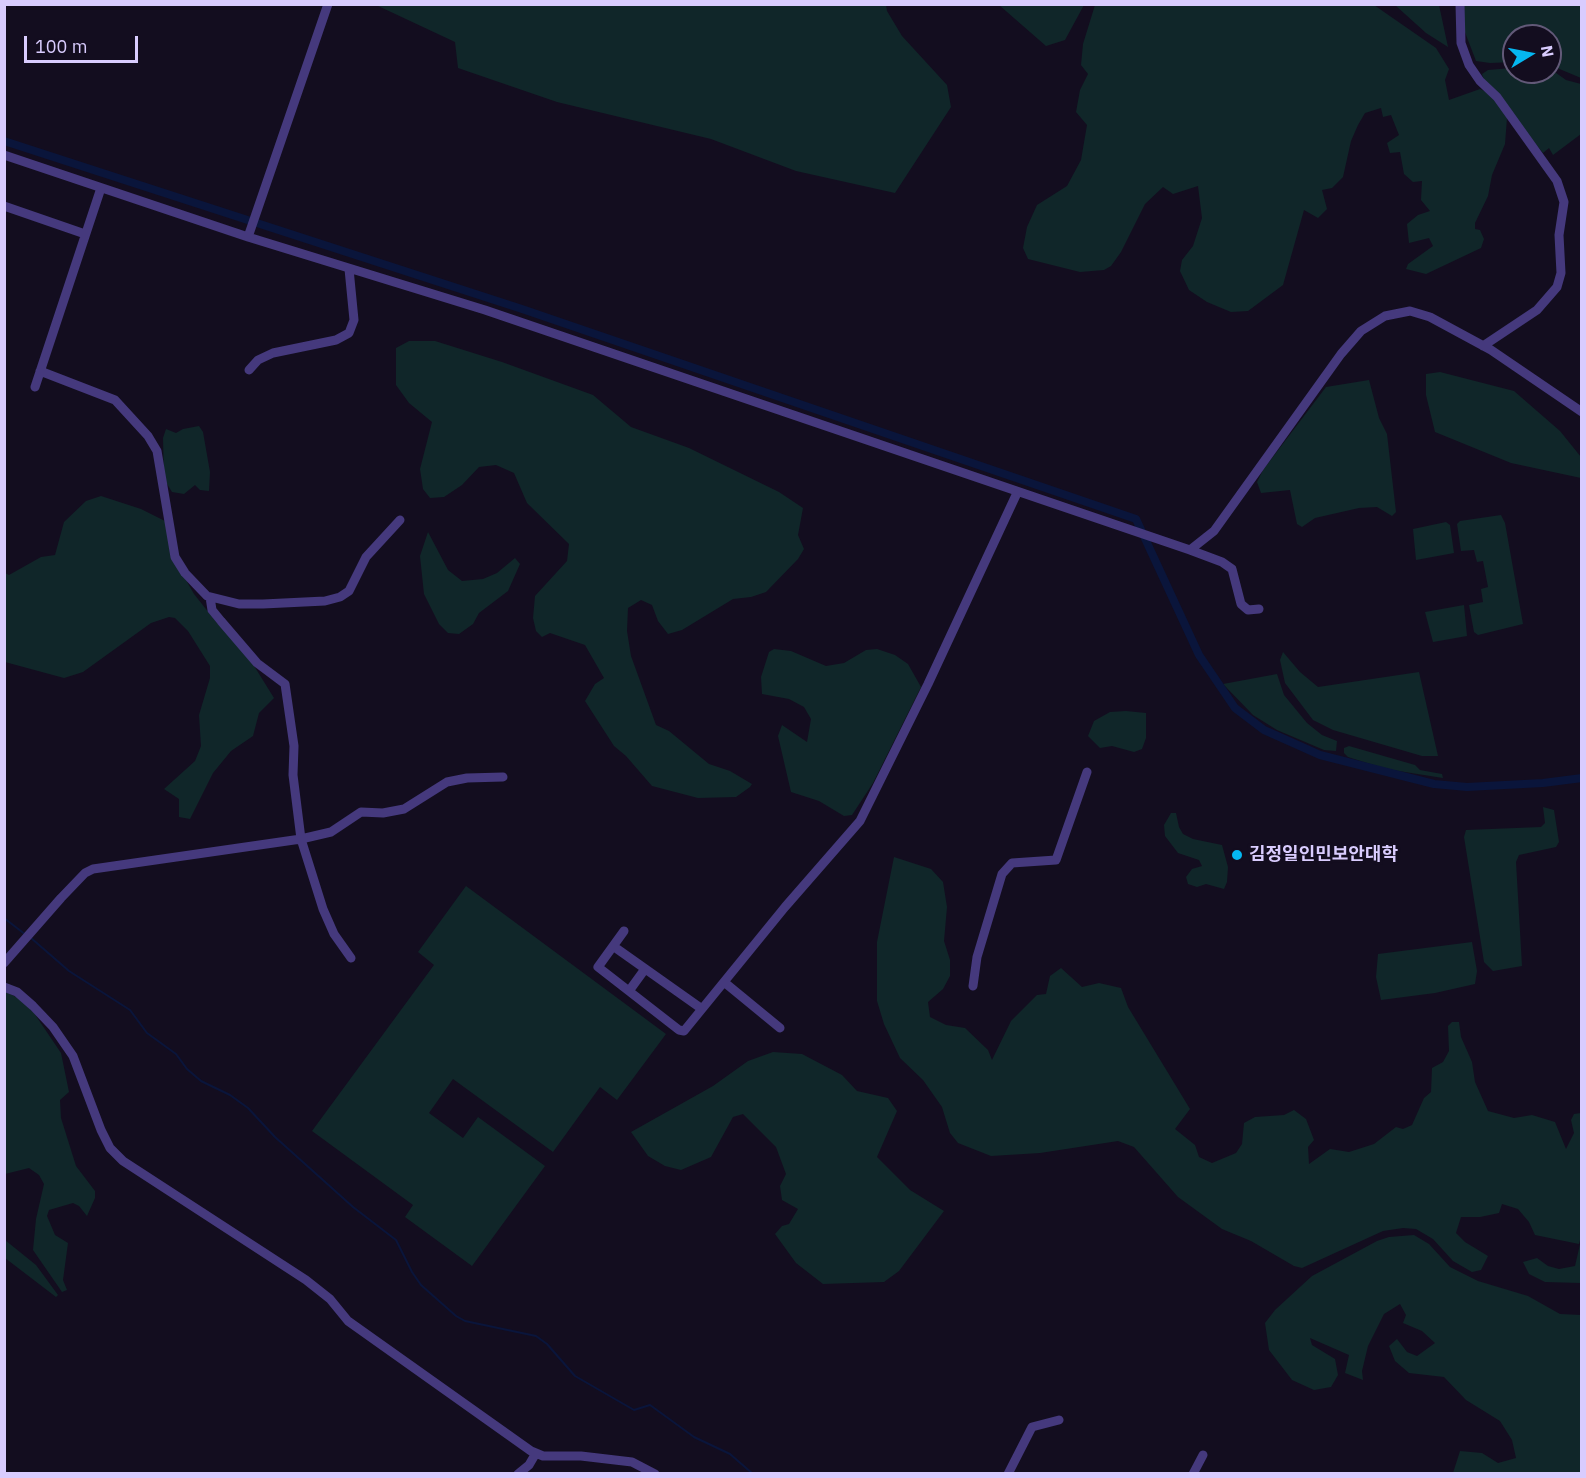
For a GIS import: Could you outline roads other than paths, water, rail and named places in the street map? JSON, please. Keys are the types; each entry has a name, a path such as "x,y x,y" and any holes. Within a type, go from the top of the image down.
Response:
{"street":[{"path":"248,235 328,4"},
{"path":"1460,4 1461,44 1469,64 1480,81 1497,97 1557,181 1564,202 1559,235 1561,273 1557,286 1537,310 1483,345"},
{"path":"4,155 485,310 1134,533 1190,550 1222,562 1232,569 1241,604 1248,610 1259,609"},
{"path":"35,387 101,188"},
{"path":"4,206 85,234"},
{"path":"249,370 258,360 273,353 336,340 349,333 354,320 349,268"},
{"path":"1190,550 1214,531 1272,448 1361,331 1385,316 1410,312 1430,316 1483,345 1581,412"},
{"path":"40,371 115,400 148,436 157,452 175,558 200,589 210,597 238,604 325,601 340,597 349,591 366,556 400,520"},
{"path":"624,931 598,967 679,1030 684,1031 860,821 933,675 1017,493"},
{"path":"210,597 212,610 257,663 285,684 294,746 293,775 302,839 323,909 334,934 351,958"},
{"path":"973,986 977,957 1002,874 1012,863 1056,860 1087,772"},
{"path":"4,963 61,898 85,873 93,869 302,839 331,832 361,812 383,813 404,808 447,782 467,778 503,777"},
{"path":"613,946 702,1009"},
{"path":"629,991 645,969"},
{"path":"724,982 780,1028"},
{"path":"4,987 17,992 33,1006 53,1028 73,1056 101,1130 110,1148 123,1161 306,1280 330,1299 348,1321 536,1453 543,1456 582,1456 632,1462 656,1473"},
{"path":"1008,1473 1032,1427 1059,1420"},
{"path":"518,1473 529,1465 536,1453"},
{"path":"1193,1473 1203,1455"}],"waterway":[{"path":"4,141 522,309 1136,519 1199,655 1235,708 1264,730 1320,755 1434,784 1467,787 1543,783 1582,778"},
{"path":"4,918 26,935"},
{"path":"31,938 69,971 130,1010 147,1033 176,1054 187,1069 201,1081 230,1095 248,1108 275,1137 353,1207 396,1240 421,1285 456,1316 465,1321 536,1336 547,1344 575,1376 634,1410 650,1405 694,1437 730,1454 753,1474"},
{"path":"837,1474 860,1474"}],"place":[{"name":"김정일인민보안대학","path":"1237,855"}]}
